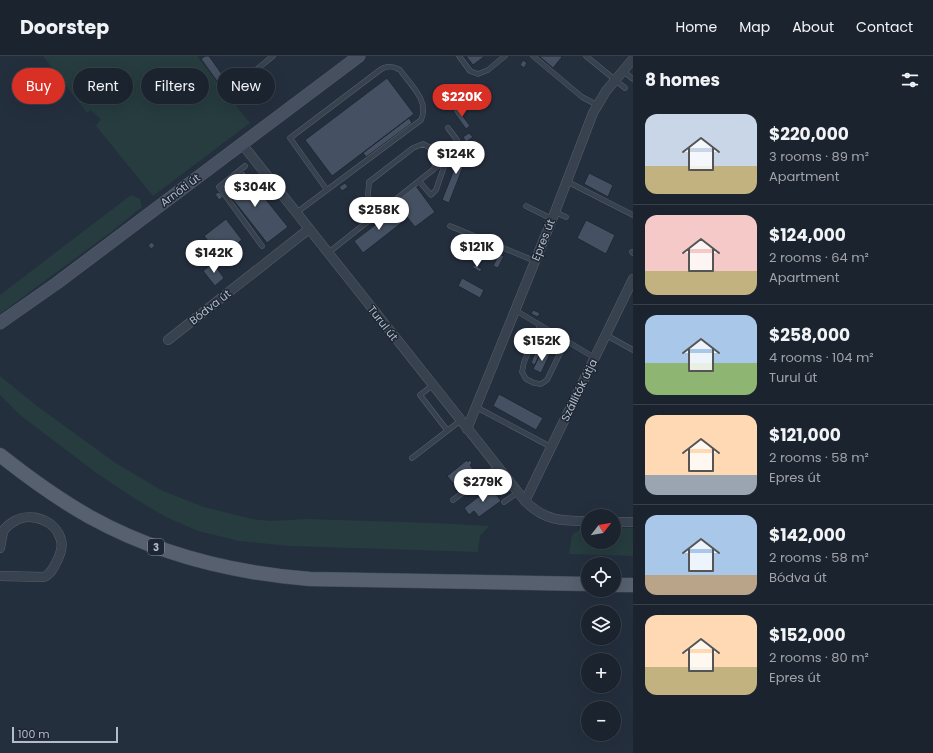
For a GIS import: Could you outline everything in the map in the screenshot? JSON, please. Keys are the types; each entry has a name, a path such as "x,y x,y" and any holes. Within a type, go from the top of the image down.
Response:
{"main road":[{"name":"Arnóti út","path":"0,325 359,56"},
{"name":"3","path":"0,456 45,490 108,527 160,548 213,564 265,575 310,579 581,584"},
{"path":"621,585 633,585"}],"street":[{"name":"Epres út","path":"466,429 598,105 615,80 633,59"},
{"name":"Turul út","path":"242,144 517,493 538,512 553,519 581,521"},
{"name":"Bódva út","path":"168,340 309,229"},
{"name":"Szállítók útja","path":"525,501 633,279"},
{"path":"0,548 6,528 16,520 27,516 38,517 52,525 61,541 60,555 52,571 47,576 0,576"},
{"path":"621,522 633,522"}],"lane":[{"path":"258,68 273,56"},
{"path":"459,56 470,71 478,74 488,70 505,56"},
{"path":"533,56 582,97 598,105"},
{"path":"586,56 625,88"},
{"path":"296,213 327,190 421,120 424,110 422,100 400,70 388,66 380,70 290,138 327,190"},
{"path":"622,71 633,79"},
{"path":"420,181 431,195 436,190 446,161 457,140 448,128"},
{"path":"366,222 369,182 394,162 413,148 423,144 430,147 435,157 436,164 434,169"},
{"path":"328,252 446,161"},
{"path":"245,166 219,187 262,246"},
{"path":"566,181 633,215"},
{"path":"251,198 272,182"},
{"path":"526,206 553,215 566,217"},
{"path":"450,226 535,261"},
{"path":"515,310 595,358"},
{"path":"540,326 522,368 524,376 530,381 541,384 547,380 566,341"},
{"path":"606,336 633,350"},
{"path":"433,385 420,395 447,430"},
{"path":"476,407 551,446"},
{"path":"412,458 460,421"},
{"path":"453,500 497,467"},
{"path":"504,502 517,493"}],"green space":[{"path":"43,56 197,56 206,68 141,68 141,104 209,104 209,71 217,81 217,104 235,104 250,123 153,196 96,126 101,119 90,110 87,113 80,104 133,104 133,68 73,68 73,95 65,84 65,68 52,68"},
{"path":"131,195 140,199 142,207 111,232 0,314 0,295"},
{"path":"0,376 37,406 117,464 163,491 204,507 252,519 271,521 307,519 489,526 480,536 478,552 290,546 239,541 198,531 166,517 137,500 95,472 20,415 0,395"},
{"path":"581,528 581,549 621,549 621,528 633,528 633,556 569,554 572,535"}],"building":[{"path":"205,56 209,56 218,68 217,81 209,68 201,59"},
{"path":"466,56 485,56 473,65"},
{"path":"539,56 561,56 562,57 553,68"},
{"path":"523,60 527,63 524,68 520,65"},
{"path":"387,78 414,114 332,176 305,140"},
{"path":"457,108 470,126 466,129 453,111"},
{"path":"409,118 412,123 366,157 363,153"},
{"path":"469,133 473,137 466,142 463,137"},
{"path":"463,147 470,149 449,203 442,200"},
{"path":"244,171 257,187 246,195 253,204 263,196 288,227 267,243 223,187"},
{"path":"589,173 613,185 608,197 584,184"},
{"path":"345,183 348,187 342,191 339,187"},
{"path":"416,186 435,212 415,227 395,202"},
{"path":"219,192 223,197 219,200 215,194"},
{"path":"395,210 404,221 363,253 354,241"},
{"path":"226,219 242,240 220,256 204,236"},
{"path":"586,220 615,235 606,254 577,238"},
{"path":"152,242 155,246 151,249 148,245"},
{"path":"499,254 504,256 498,268 493,266"},
{"path":"213,263 224,278 215,286 203,271"},
{"path":"474,265 482,269 480,272 472,267"},
{"path":"462,278 484,290 480,298 458,286"},
{"path":"533,310 540,313 538,317 531,314"},
{"path":"542,350 550,354 541,373 533,369"},
{"path":"535,353 539,355 535,365 531,363"},
{"path":"499,394 543,418 536,430 493,406"},
{"path":"467,460 468,462 470,460 472,463 470,465 476,473 457,488 447,476"},
{"path":"491,487 501,501 479,517 474,511 469,515 464,508"}]}
